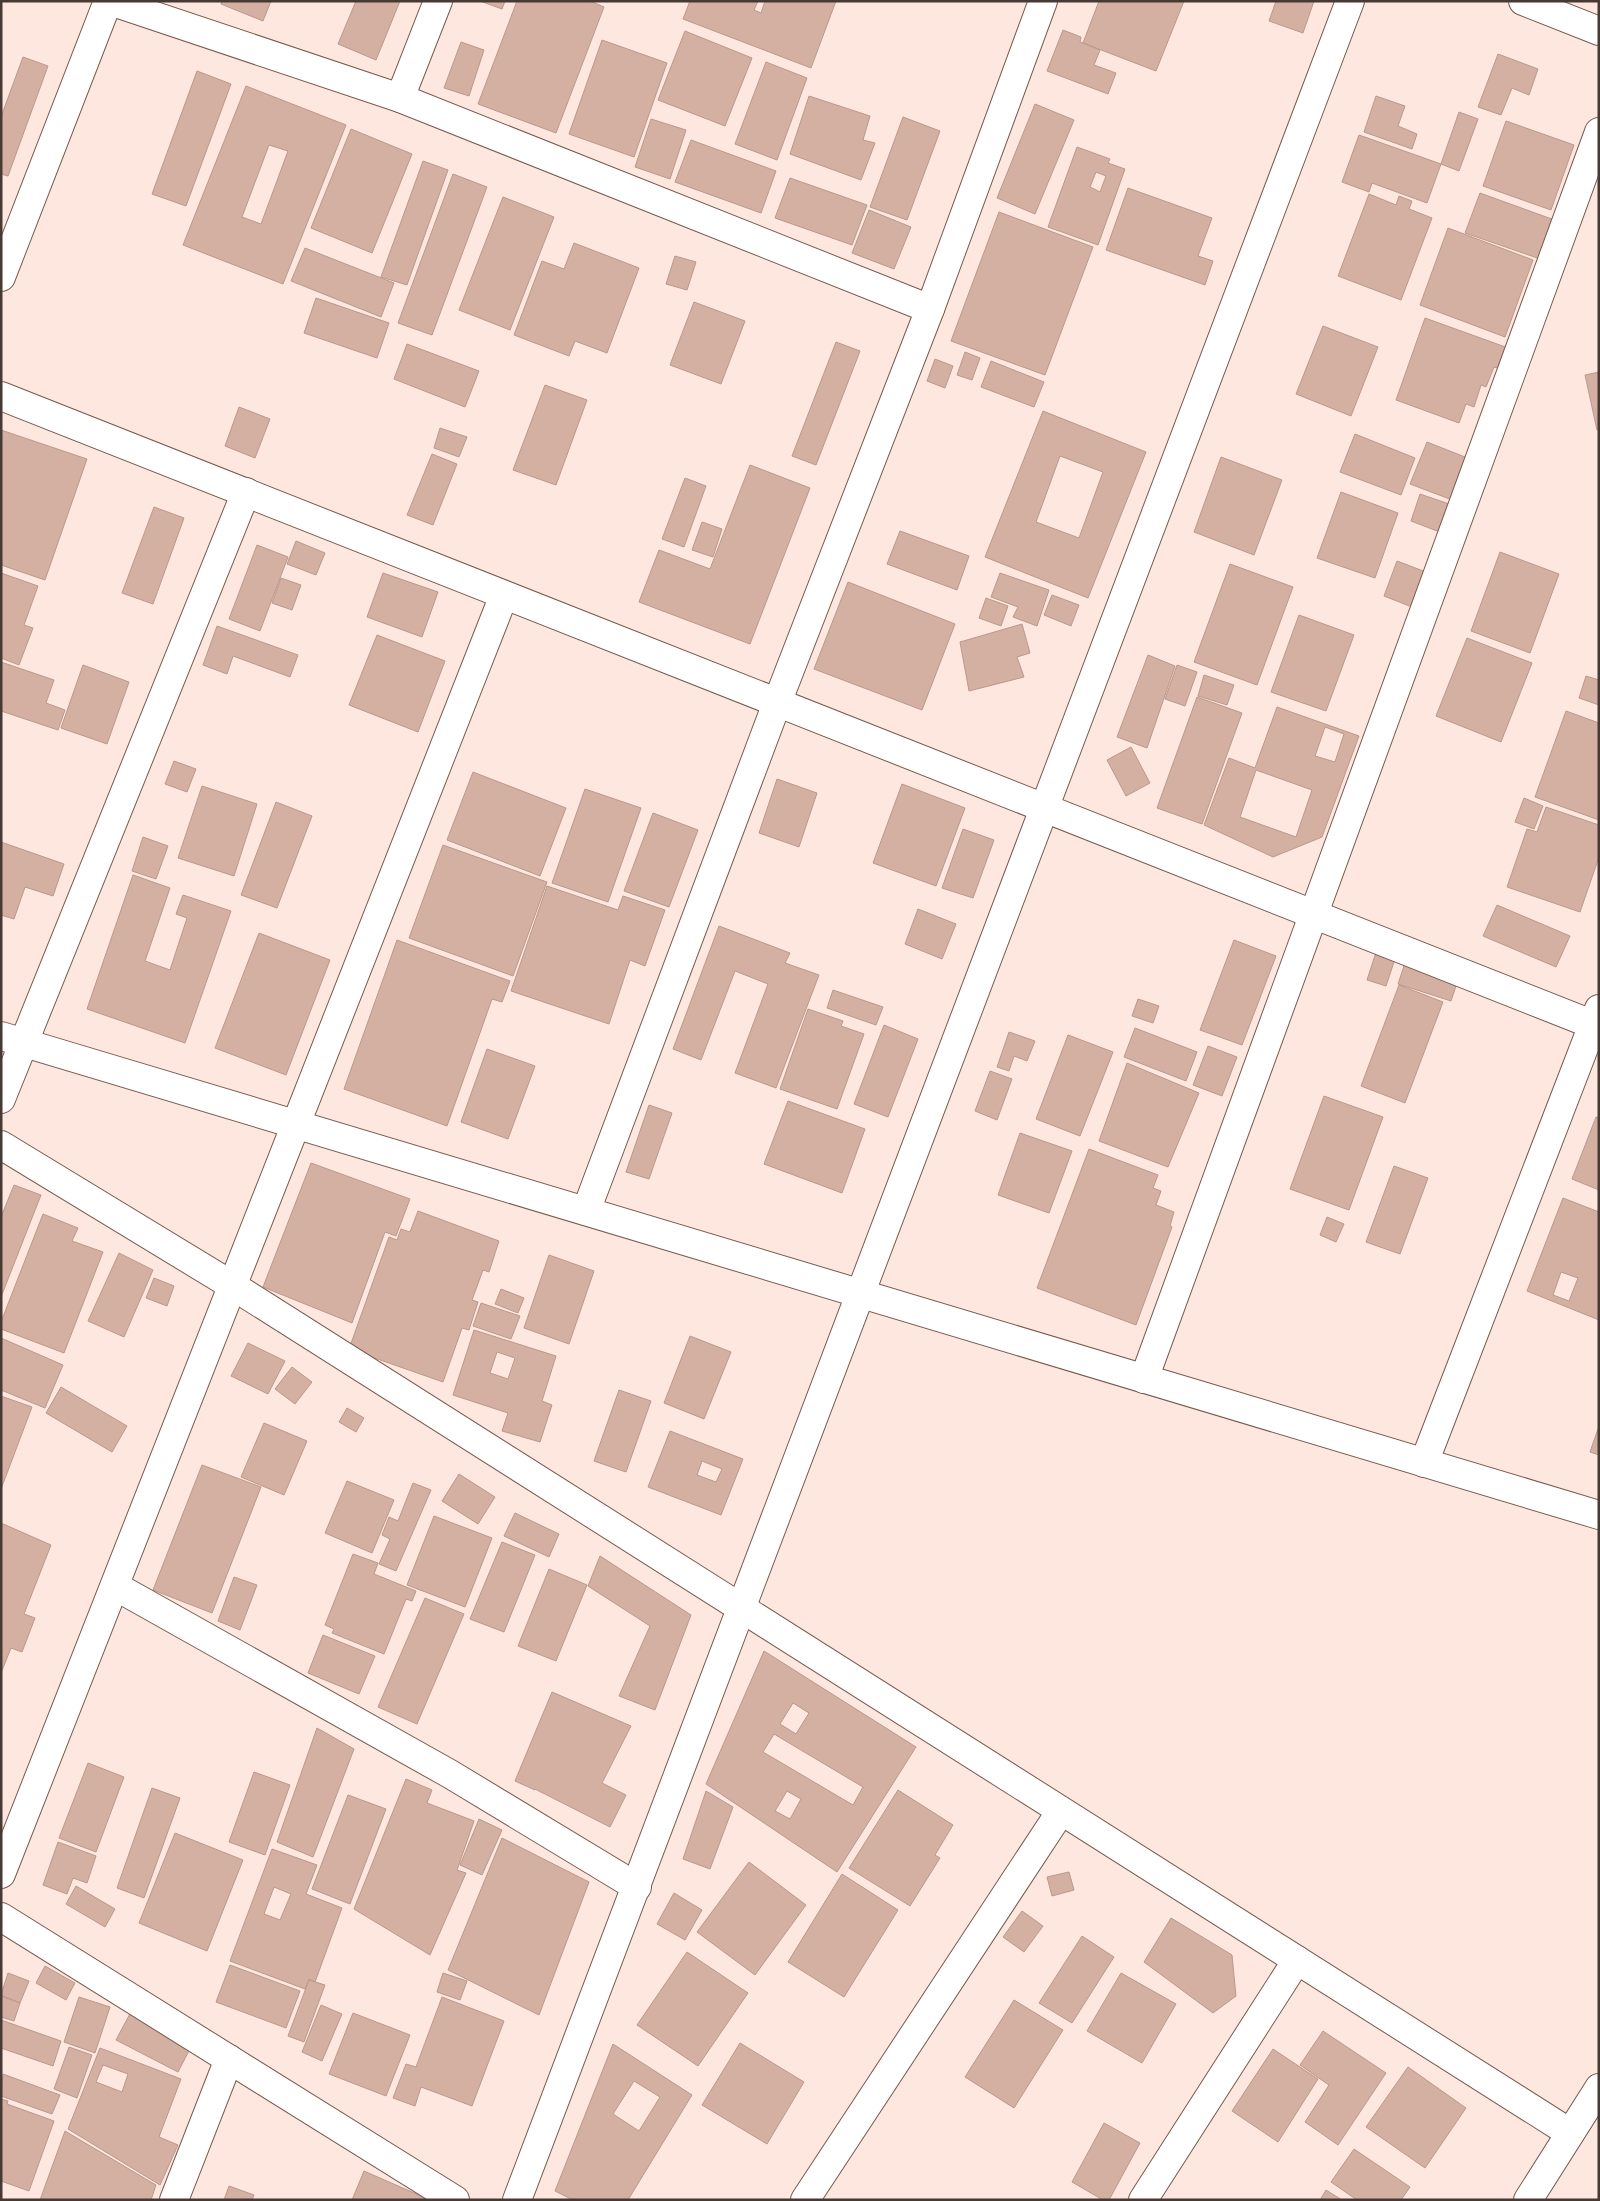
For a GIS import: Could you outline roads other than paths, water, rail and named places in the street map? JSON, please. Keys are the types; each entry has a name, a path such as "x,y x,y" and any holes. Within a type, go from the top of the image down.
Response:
{"street":[{"path":"1,277 109,1 400,98 930,309"},
{"path":"400,98 438,1"},
{"path":"586,1211 777,703 930,309 1043,1"},
{"path":"517,2200 1350,1"},
{"path":"1524,1 1599,32"},
{"path":"1144,1379 1599,132"},
{"path":"1,396 1313,915 1597,1020 1424,1463"},
{"path":"1,1099 12,1039 246,492"},
{"path":"1,1874 504,595"},
{"path":"12,1039 1599,1515"},
{"path":"1,1145 233,1286 1570,2133"},
{"path":"115,1586 450,1774 637,1887"},
{"path":"805,2200 1061,1811"},
{"path":"1,1917 455,2200"},
{"path":"1142,2200 1297,1960"},
{"path":"174,2200 229,2059"},
{"path":"1528,2200 1599,2088"}]}
